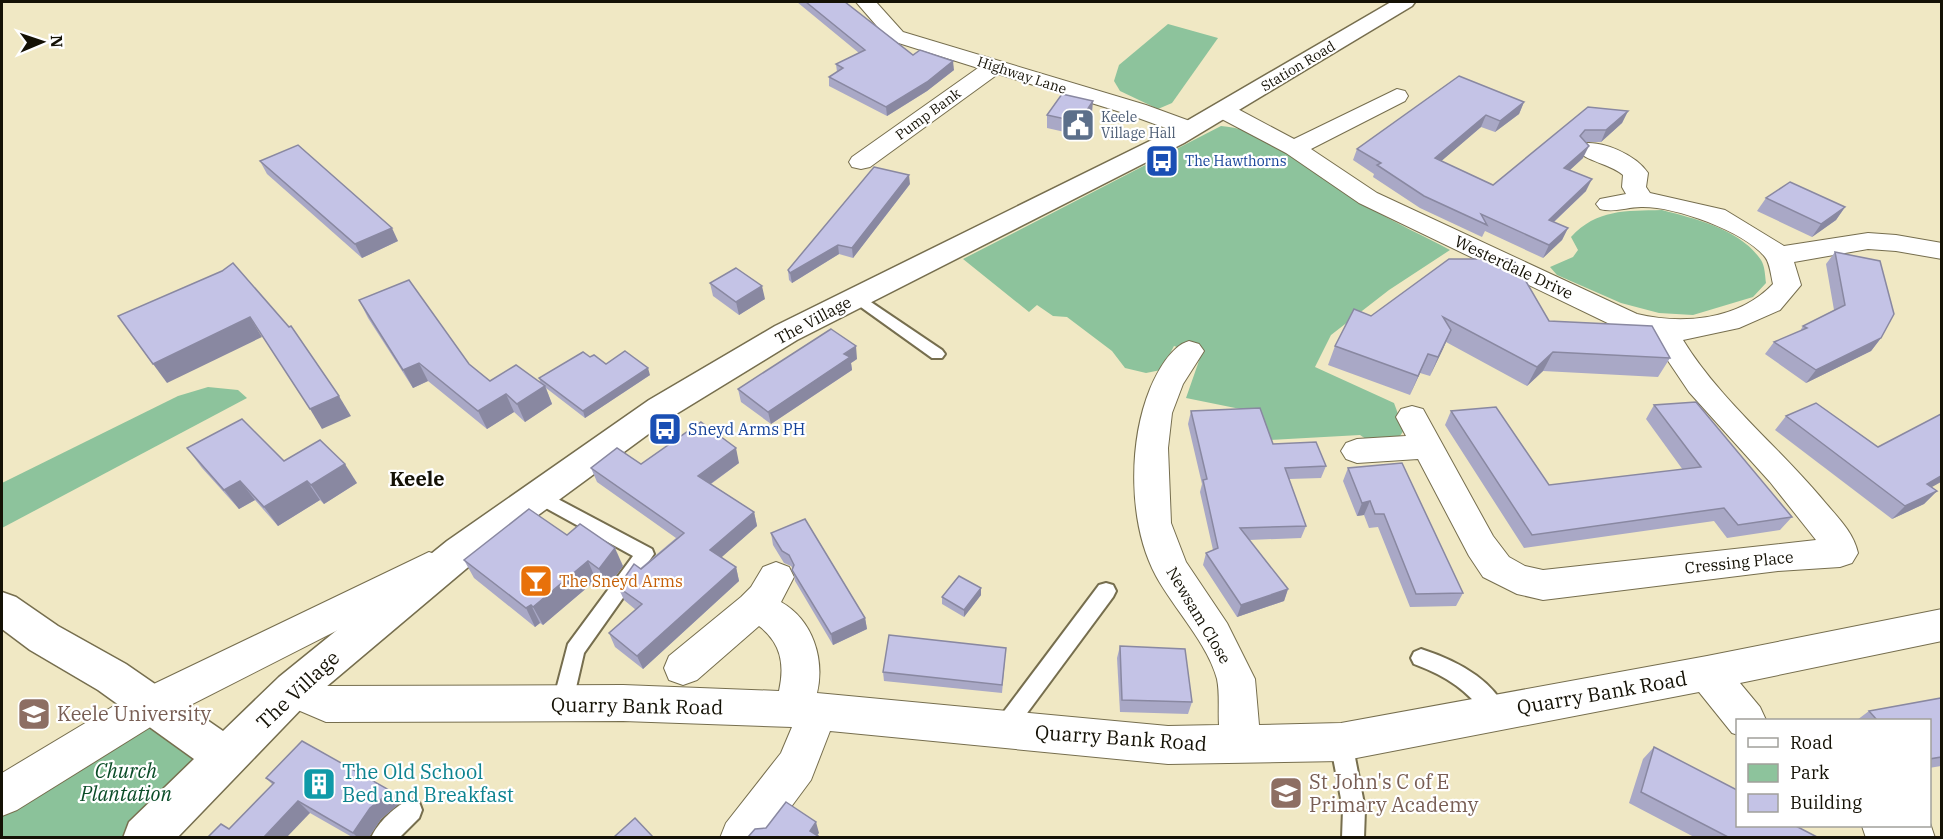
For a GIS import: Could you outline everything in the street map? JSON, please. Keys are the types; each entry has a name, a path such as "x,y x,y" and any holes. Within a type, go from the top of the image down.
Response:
{"street":[{"name":"Highway Lane","path":"866,2 896,36 1190,129"},
{"name":"Station Road","path":"1190,129 1405,2"},
{"name":"Pump Bank","path":"861,162 995,66"},
{"path":"1294,148 1397,96"},
{"name":"Westerdale Drive","path":"1224,111 1294,148 1368,198 1628,321 1663,330 1693,330 1729,321 1770,304 1787,285 1778,254"},
{"name":"The Village","path":"145,837 293,690 460,552 661,408 786,333 1039,208 1190,129"},
{"path":"1588,149 1622,161 1636,173 1634,187 1642,199"},
{"path":"1610,204 1642,199 1679,205 1716,215 1752,235 1778,254 1808,253 1844,244 1881,241 1941,251"},
{"name":"Cressing Place","path":"1357,450 1420,431 1481,546 1496,567 1517,579 1543,585 1778,557 1840,553 1838,542 1775,466 1713,402 1690,374 1663,330"},
{"name":"Newsam Close","path":"1189,351 1168,382 1155,413 1152,448 1154,523 1170,568 1214,634 1236,679 1240,745"},
{"name":"The Village","path":"2,796 152,705 460,552"},
{"path":"683,668 754,608 764,598 776,577"},
{"path":"2,608 44,638 112,677 227,758"},
{"path":"741,837 796,766 806,710 799,645 767,611 754,608"},
{"name":"Quarry Bank Road","path":"293,690 326,704 623,703 806,710 1168,745 1341,742 1707,673 1941,625"},
{"path":"1707,673 1745,719"},
{"path":"1887,827 1914,837"}],"lane":[{"path":"856,297 937,354"},
{"path":"539,496 645,554 575,650 562,705"},
{"path":"1003,729 1106,591"},
{"path":"1421,658 1452,669 1470,680 1497,712"},
{"path":"1341,742 1354,809 1353,837"},
{"path":"382,837 411,810"}],"green space":[{"path":"1168,24 1218,38 1172,103 1158,109 1120,91 1114,81 1119,65"},
{"path":"1221,126 1241,130 1281,146 1372,209 1450,250 1389,290 1331,335 1315,367 1394,403 1404,430 1398,439 1369,441 1360,435 1268,440 1260,413 1186,398 1201,355 1174,346 1161,370 1146,373 1125,368 1112,351 1067,317 1053,316 1037,305 1029,312 963,259"},
{"path":"1662,210 1716,227 1741,240 1761,260 1766,283 1753,297 1693,315 1659,313 1621,303 1557,275 1550,267 1573,257 1578,250 1571,237 1591,221 1612,213"},
{"path":"208,387 238,390 247,398 2,528 2,483 178,396"},
{"name":"Church Plantation","path":"151,705 227,758 145,837 2,838 2,796"}],"building":[{"path":"806,2 845,2 913,55 920,50 953,61 927,82 886,107 829,77 843,68 836,64 865,50"},
{"path":"1459,76 1524,102 1500,121 1486,115 1435,158 1493,185 1588,107 1628,111 1606,130 1585,130 1580,136 1589,146 1564,168 1592,179 1549,220 1568,228 1549,245 1481,214 1487,225 1424,196 1377,165 1381,163 1357,149"},
{"path":"1062,94 1093,101 1079,122 1047,115"},
{"path":"298,145 392,228 355,244 260,161"},
{"path":"874,167 909,175 852,248 838,245 790,273 788,270"},
{"path":"1790,182 1845,207 1821,224 1766,198"},
{"path":"1835,252 1880,261 1894,314 1881,338 1816,370 1774,342 1807,328 1803,326 1845,305"},
{"path":"1449,259 1513,259 1549,321 1652,326 1670,358 1553,352 1537,367 1443,317 1451,330 1438,357 1428,354 1418,376 1335,346 1354,309 1371,316"},
{"path":"233,263 289,327 291,326 339,396 310,409 250,317 153,364 118,316 222,271"},
{"path":"736,268 762,286 736,302 710,283"},
{"path":"409,280 469,364 490,381 516,365 545,386 517,404 506,394 478,411 419,363 403,370 359,300"},
{"path":"831,329 856,346 844,354 850,357 768,412 738,389"},
{"path":"625,351 648,368 583,411 539,378 583,352 590,357 594,355 606,364"},
{"path":"1696,402 1792,517 1738,525 1724,508 1532,535 1451,411 1496,407 1549,485 1701,467 1654,405"},
{"path":"1816,403 1878,447 1941,414 1941,476 1927,484 1937,491 1905,506 1786,416"},
{"path":"1260,408 1273,444 1316,442 1326,466 1285,468 1306,526 1240,528 1288,589 1241,605 1206,553 1218,548 1203,480 1207,479 1191,411"},
{"path":"242,419 284,461 320,440 345,464 311,485 307,481 264,507 240,481 224,490 187,448"},
{"path":"701,422 736,448 698,476 754,512 710,550 736,567 637,656 609,633 642,604 618,587 634,564 641,569 684,533 591,468 617,448 641,464"},
{"path":"1402,463 1463,593 1416,594 1384,514 1375,514 1370,501 1362,503 1348,468"},
{"name":"The Sneyd Arms","path":"529,509 567,535 580,524 615,548 599,569 588,561 533,607 531,605 526,608 464,560"},
{"path":"805,519 865,618 831,634 792,570 794,565 789,555 782,551 771,533"},
{"path":"959,576 981,588 964,610 942,597"},
{"path":"889,635 1006,648 1002,685 883,672"},
{"path":"1120,646 1185,649 1192,702 1122,700"},
{"path":"1941,698 1941,757 1931,759 1931,719 1876,719 1869,711"},
{"path":"302,741 391,791 370,808 353,833 298,801 264,837 208,837 221,824 229,829 274,783 266,778"},
{"path":"1654,747 1736,789 1736,827 1798,827 1817,837 1728,837 1641,792"},
{"path":"786,802 816,822 810,831 817,837 748,837 755,829 766,828"},
{"path":"635,818 653,837 614,837"}],"place":[{"name":"Keele Village Hall","path":"1078,125"},
{"name":"The Hawthorns","path":"1162,161"},
{"name":"Sneyd Arms PH","path":"665,429"},
{"name":"The Sneyd Arms","path":"536,581"},
{"name":"Keele University","path":"34,714"},
{"name":"The Old School Bed and Breakfast","path":"319,784"},
{"name":"St John's C of E Primary Academy","path":"1286,793"}],"district":[{"name":"Keele","path":"417,479"}]}
